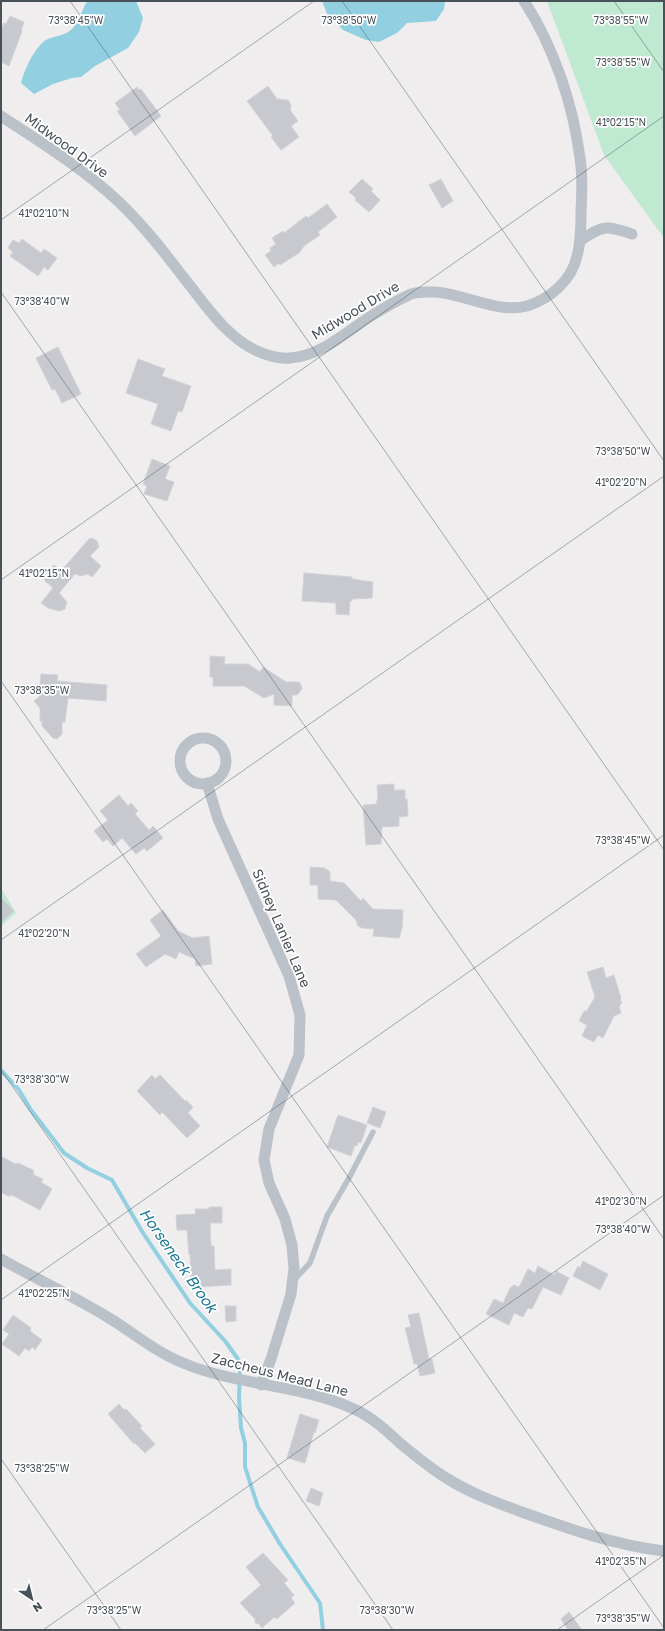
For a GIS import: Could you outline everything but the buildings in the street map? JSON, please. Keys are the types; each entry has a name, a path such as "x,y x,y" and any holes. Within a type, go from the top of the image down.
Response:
{"street":[{"name":"Midwood Drive","path":"1,116 80,169 120,204 155,240 223,325 240,341 255,350 271,356 289,358 313,353 338,340 394,302 415,293 450,293 500,307 514,308 529,305 545,298 559,288 569,274 577,258 580,241 582,181 580,158 571,111 553,56 533,14 524,1"},
{"path":"580,241 602,228 610,227 632,234"},
{"path":"198,738 213,740 221,747 225,755 226,765 222,773 217,779 207,783 196,783 191,781 183,772 180,764 182,752 188,744 198,738"},
{"name":"Sidney Lanier Lane","path":"207,783 218,819 289,976 300,1016 299,1055 269,1129 264,1160 269,1183 285,1219 292,1245 294,1268 291,1294 271,1359 256,1384"},
{"name":"Zaccheus Mead Lane","path":"1,1259 114,1321 152,1348 182,1363 231,1378 317,1396 354,1409 371,1418 419,1459 449,1480 480,1496 593,1536 664,1552"}],"lane":[{"path":"292,1282 310,1263 327,1216 373,1132"}],"green space":[{"path":"547,1 664,1 664,238 604,155"},
{"path":"1,888 16,913 1,926"}],"water":[{"path":"89,1 136,1 143,18 139,32 128,48 95,66 81,77 72,78 53,84 34,94 21,83 35,52 43,42 65,34 71,30 78,20 86,3"},
{"path":"322,1 445,1 444,9 436,21 407,23 397,33 379,42 366,40 343,30 328,16"}],"waterway":[{"name":"Horseneck Brook","path":"1,1070 19,1090 31,1110 64,1153 87,1168 112,1180 143,1233 190,1303 225,1341 238,1359 240,1370 239,1397 241,1428 245,1443 245,1467 258,1507 280,1544 320,1603 323,1630"}]}
